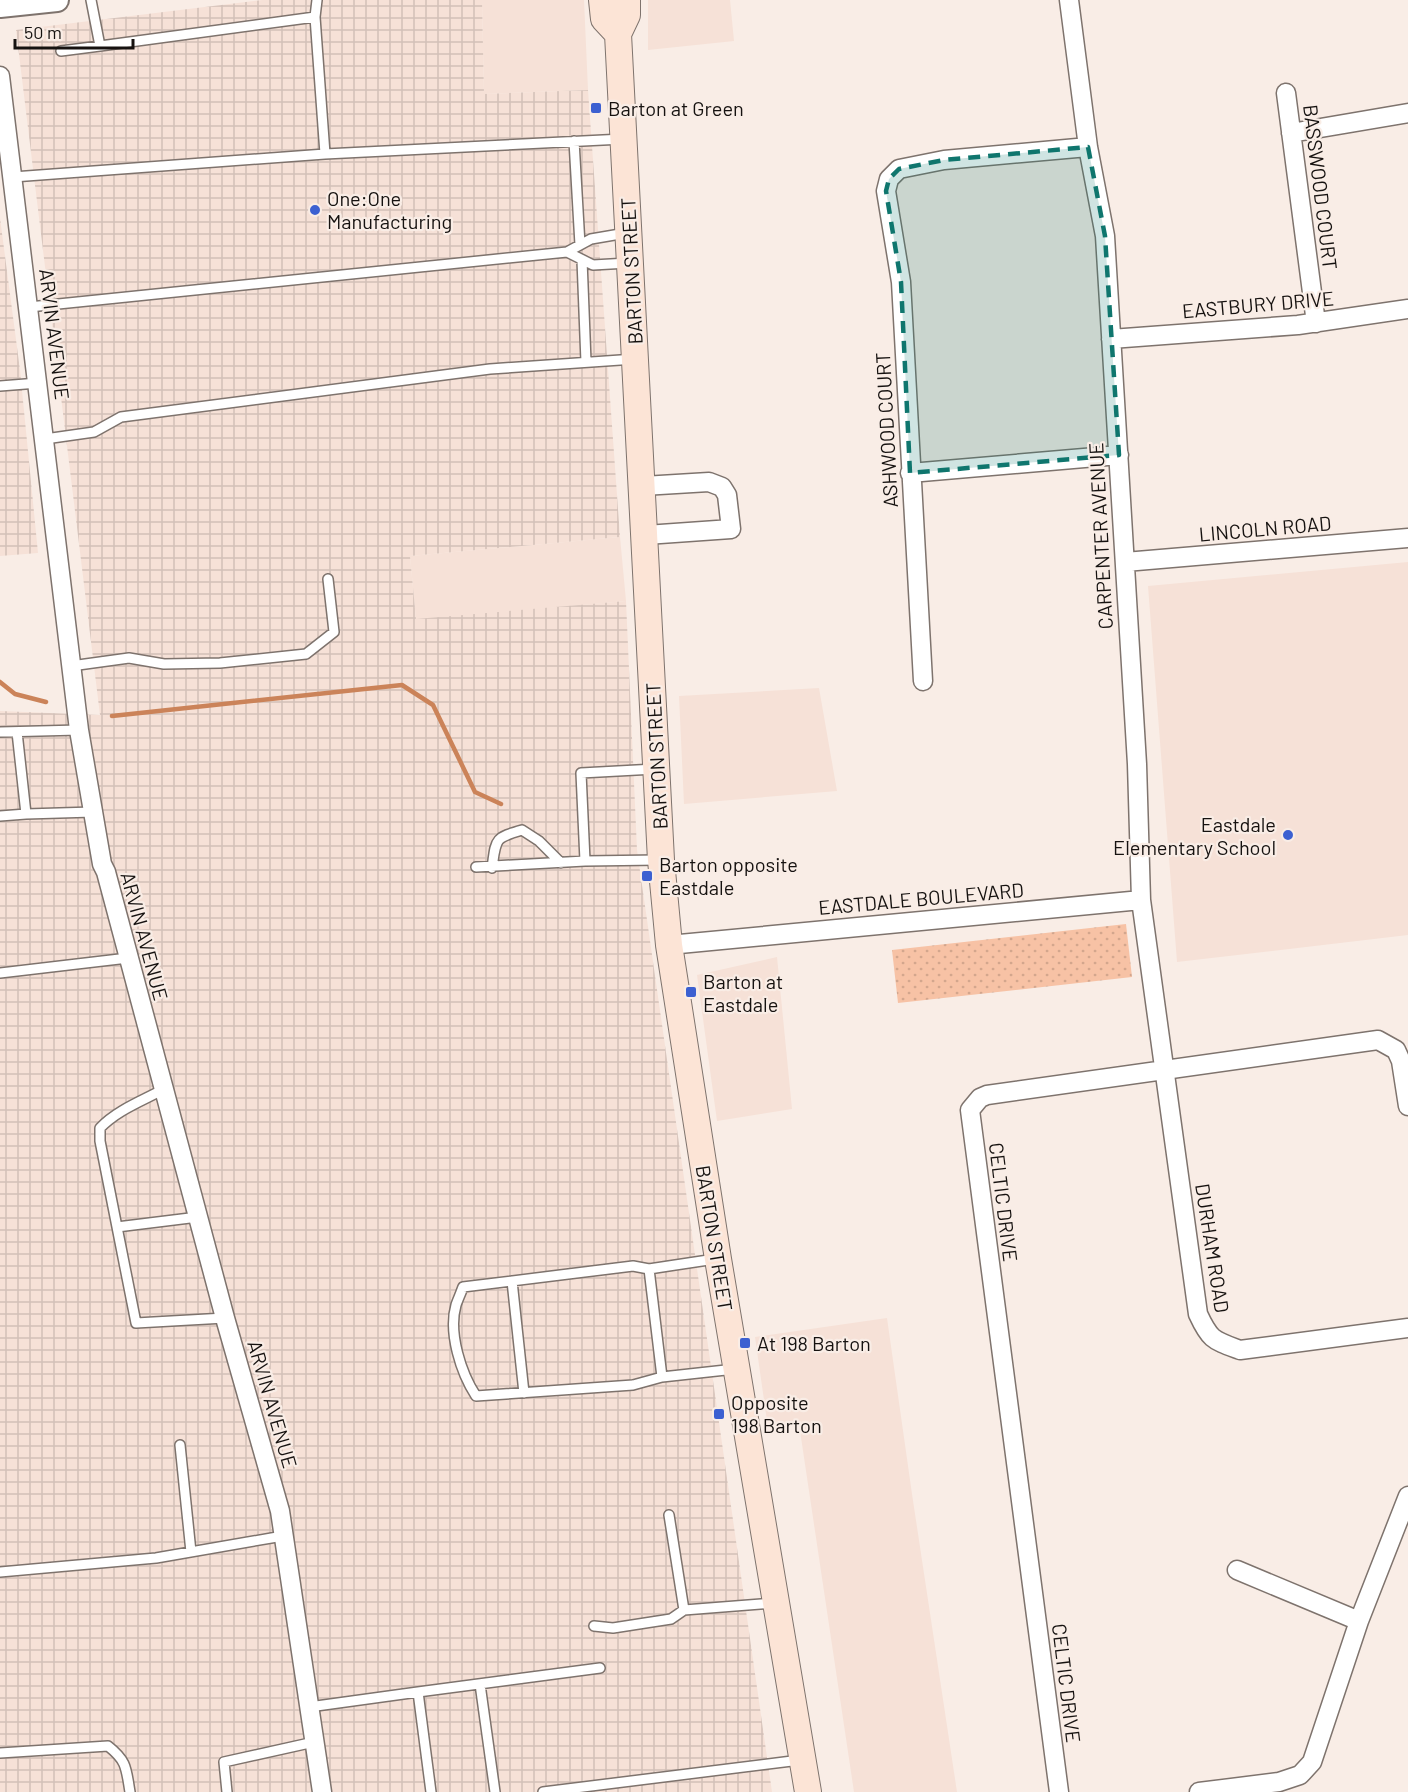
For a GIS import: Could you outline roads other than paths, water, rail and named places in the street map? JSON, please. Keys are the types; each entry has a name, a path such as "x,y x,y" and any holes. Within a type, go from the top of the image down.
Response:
{"main road":[{"name":"BARTON STREET","path":"602,0 604,19 618,34"},
{"name":"BARTON STREET","path":"627,0 627,15 618,34 646,535 661,860 669,945 735,1370 808,1792"}],"street":[{"path":"0,6 57,0"},
{"name":"CARPENTER AVENUE","path":"1069,0 1088,147 1105,236 1137,764 1141,900 1164,1070"},
{"name":"ARVIN AVENUE","path":"0,76 79,730 102,864 279,1511 322,1792"},
{"name":"BASSWOOD COURT","path":"1286,93 1316,323"},
{"path":"1291,133 1408,113"},
{"name":"ASHWOOD COURT","path":"922,681 901,282 885,191 889,179 899,169 944,160 1088,147"},
{"name":"EASTBURY DRIVE","path":"1111,339 1316,323 1408,309"},
{"path":"910,473 1119,455"},
{"path":"643,486 709,482 722,487 727,495 731,529 646,535"},
{"name":"LINCOLN ROAD","path":"1125,562 1408,538"},
{"name":"EASTDALE BOULEVARD","path":"669,945 1141,900"},
{"name":"CELTIC DRIVE","path":"1059,1792 970,1110 980,1098 987,1095 1378,1040 1396,1050 1401,1061 1408,1106"},
{"name":"DURHAM ROAD","path":"1164,1070 1192,1277 1198,1314 1205,1331 1215,1340 1245,1350 1408,1328"},
{"path":"1199,1792 1279,1782 1300,1775 1312,1762 1359,1620 1408,1496"},
{"path":"1237,1570 1359,1620"}],"lane":[{"path":"90,0 100,46"},
{"path":"317,0 315,17 325,154"},
{"path":"61,51 315,17"},
{"path":"13,177 325,154 624,139"},
{"path":"574,141 580,245"},
{"path":"29,307 567,252 591,239 629,232"},
{"path":"567,252 593,265 630,262"},
{"path":"582,260 586,362"},
{"path":"45,439 94,432 121,417 490,369 635,359"},
{"path":"0,386 38,383"},
{"path":"72,666 129,658 164,664 220,663 306,654 334,632 328,579"},
{"path":"0,732 79,730"},
{"path":"17,732 26,814"},
{"path":"585,861 581,773 656,769"},
{"path":"0,816 93,812"},
{"path":"492,867 495,844 501,836 522,830 539,840 561,863"},
{"path":"476,867 585,861 661,860"},
{"path":"0,973 128,958"},
{"path":"164,1089 124,1110 100,1128 100,1141 136,1323 225,1318"},
{"path":"117,1227 198,1217"},
{"path":"718,1258 649,1269 633,1266 463,1287 456,1306 456,1341 466,1381 476,1396 633,1385 662,1377 735,1370"},
{"path":"649,1269 662,1377"},
{"path":"512,1281 524,1394"},
{"path":"180,1445 191,1552"},
{"path":"669,1515 684,1610"},
{"path":"0,1572 156,1558 284,1536"},
{"path":"594,1626 613,1628 671,1619 684,1610 775,1603"},
{"path":"309,1707 600,1668"},
{"path":"480,1684 495,1792"},
{"path":"418,1692 431,1792"},
{"path":"226,1792 224,1762 314,1742"},
{"path":"0,1753 108,1746 122,1756 127,1770 129,1792"},
{"path":"543,1792 605,1788 802,1759"}],"waterway":[{"path":"0,682 15,694 46,702"},
{"path":"112,716 402,685 433,705 475,792 501,804"}],"place":[{"name":"Barton at Green","path":"596,108"},
{"name":"One:One Manufacturing","path":"315,210"},
{"name":"Eastdale Elementary School","path":"1288,835"},
{"name":"Barton opposite Eastdale","path":"647,876"},
{"name":"Barton at Eastdale","path":"691,992"},
{"name":"At 198 Barton","path":"745,1343"},
{"name":"Opposite 198 Barton","path":"719,1414"}]}
